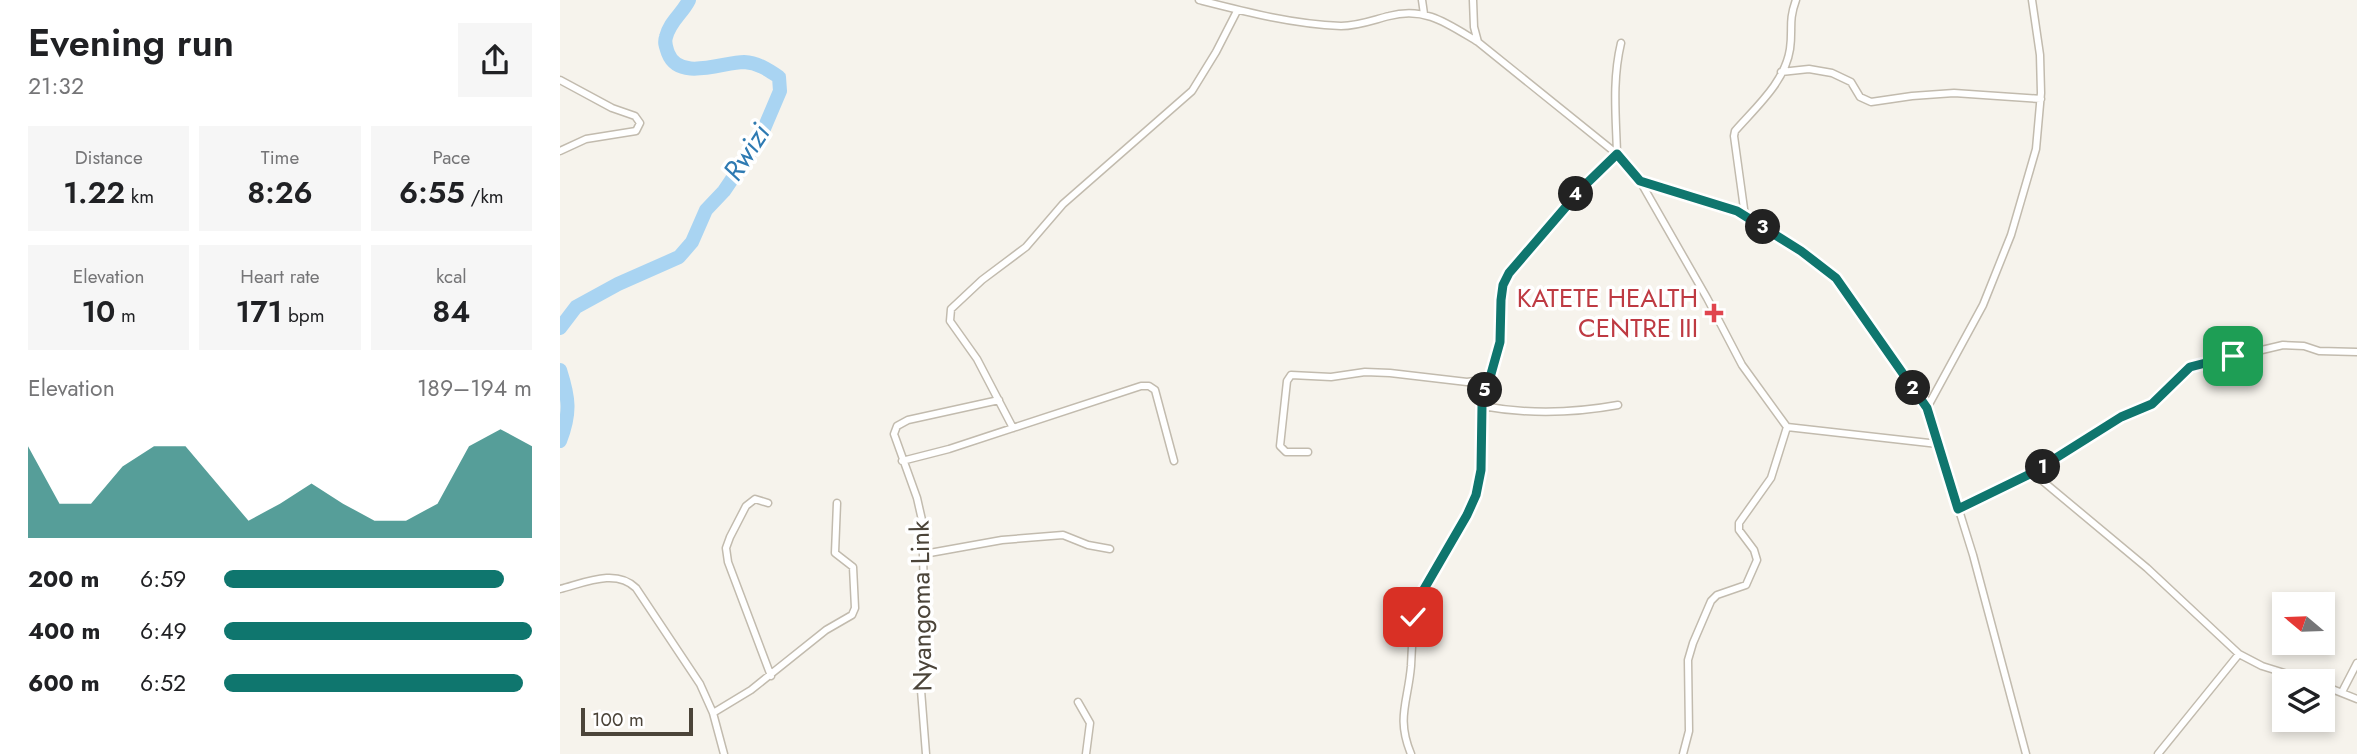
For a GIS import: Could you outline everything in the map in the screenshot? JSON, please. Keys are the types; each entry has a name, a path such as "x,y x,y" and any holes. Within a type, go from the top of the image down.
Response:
{"street":[{"path":"1199,0 1276,19 1345,26 1414,12 1424,14 1478,42 1617,154 1640,181 1742,365 1787,427 1938,444"},
{"path":"1422,0 1424,14"},
{"path":"1473,0 1474,27 1478,42"},
{"path":"1745,216 1735,131 1770,92 1781,72 1790,51 1789,23 1796,0"},
{"path":"1927,408 1983,305 2011,235 2036,149 2041,99 2040,55 2032,0"},
{"path":"1013,428 977,359 950,321 951,309 982,280 1026,247 1063,204 1184,100 1199,83 1237,11"},
{"path":"1411,754 1402,728 1411,667 1413,617 1426,585 1476,495 1481,470 1482,406 1500,342 1503,285 1509,273 1583,187 1617,154 1614,102 1621,43"},
{"path":"1781,72 1809,69 1832,73 1851,82 1860,97 1871,102 1954,93 2041,99"},
{"path":"560,80 637,118 640,126 632,132 586,139 560,151"},
{"path":"1640,181 1737,211 1801,251 1836,278 1927,408 2026,754"},
{"path":"1958,509 2032,473 2121,417 2152,404 2190,367 2283,345 2357,352"},
{"path":"1308,453 1286,452 1280,446 1286,387 1291,375 1331,377 1365,372 1467,382 1489,379"},
{"path":"902,461 949,449 1116,393 1149,386 1155,390 1174,461"},
{"name":"Nyangoma Link","path":"926,754 921,680 925,627 922,520 894,434 900,424 927,415 999,400"},
{"path":"1482,406 1509,411 1534,411 1588,410 1618,405"},
{"path":"1683,754 1689,731 1688,660 1693,643 1711,601 1717,595 1746,585 1751,577 1757,560 1754,550 1739,530 1740,523 1771,478 1787,427"},
{"path":"2032,473 2147,568 2239,654 2272,669"},
{"path":"768,503 755,499 746,506 726,548 728,562 771,676"},
{"path":"713,713 771,676 826,630 854,612 853,567 835,553 837,503"},
{"path":"924,554 1002,540 1063,535 1088,545 1110,549"},
{"path":"560,589 611,578 630,582 636,588 699,684 713,713 724,754"},
{"path":"2158,754 2239,654"},
{"path":"2342,692 2357,663"},
{"path":"2335,690 2357,699"},
{"path":"1078,702 1090,723 1086,754"}],"waterway":[{"name":"Rwizi","path":"560,328 576,307 618,284 679,257 692,242 706,210 724,191 760,138 780,91 779,77 754,64 744,62 691,69 674,62 668,53 665,39 670,26 689,0"},
{"name":"Rwizi","path":"560,370 568,406 560,441"}],"place":[{"name":"KATETE HEALTH CENTRE III","path":"1714,313"}],"route":[{"path":"1413,617 1420,596 1476,495 1481,470 1482,406 1500,342 1503,285 1509,273 1583,187 1617,154 1640,181 1737,211 1801,251 1836,278 1927,408 1958,509 2032,473 2121,417 2152,404 2190,367 2233,356"}]}
